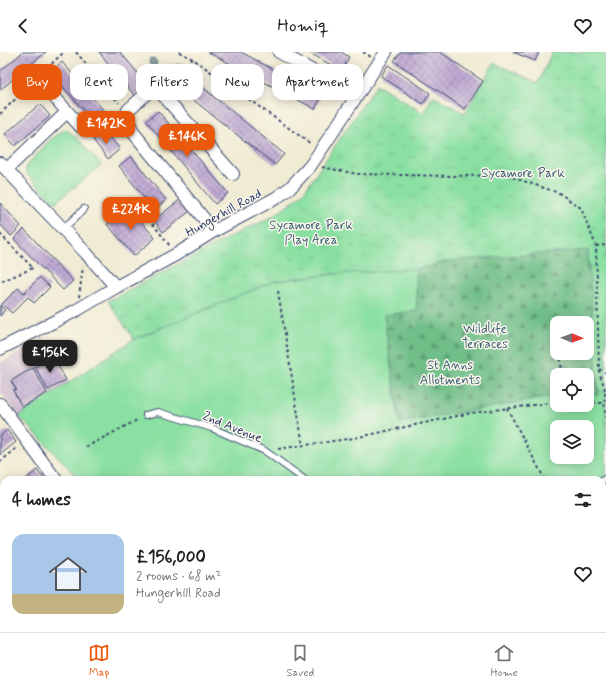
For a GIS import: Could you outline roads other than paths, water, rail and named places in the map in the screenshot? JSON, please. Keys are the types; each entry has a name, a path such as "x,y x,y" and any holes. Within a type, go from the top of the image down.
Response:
{"street":[{"path":"279,52 300,64"},
{"name":"Hungerhill Road","path":"363,87 386,52"},
{"path":"57,100 80,126"},
{"path":"139,100 128,110 127,114 132,131 214,231"},
{"path":"167,100 233,174"},
{"name":"Hungerhill Road","path":"0,350 77,310 116,286 177,254 214,231 276,198 290,188 311,165 354,100"},
{"path":"67,112 4,166 116,286"},
{"path":"0,404 53,476"}],"lane":[{"path":"63,229 84,209"},
{"name":"2nd Avenue","path":"146,415 158,412 212,428 265,451 299,476"}],"park label":[{"name":"Sycamore Park","path":"523,172"},
{"name":"Sycamore Park Play Area","path":"311,232"},
{"name":"Wildlife Terraces","path":"485,336"},
{"name":"St Anns Allotments","path":"450,372"}]}
